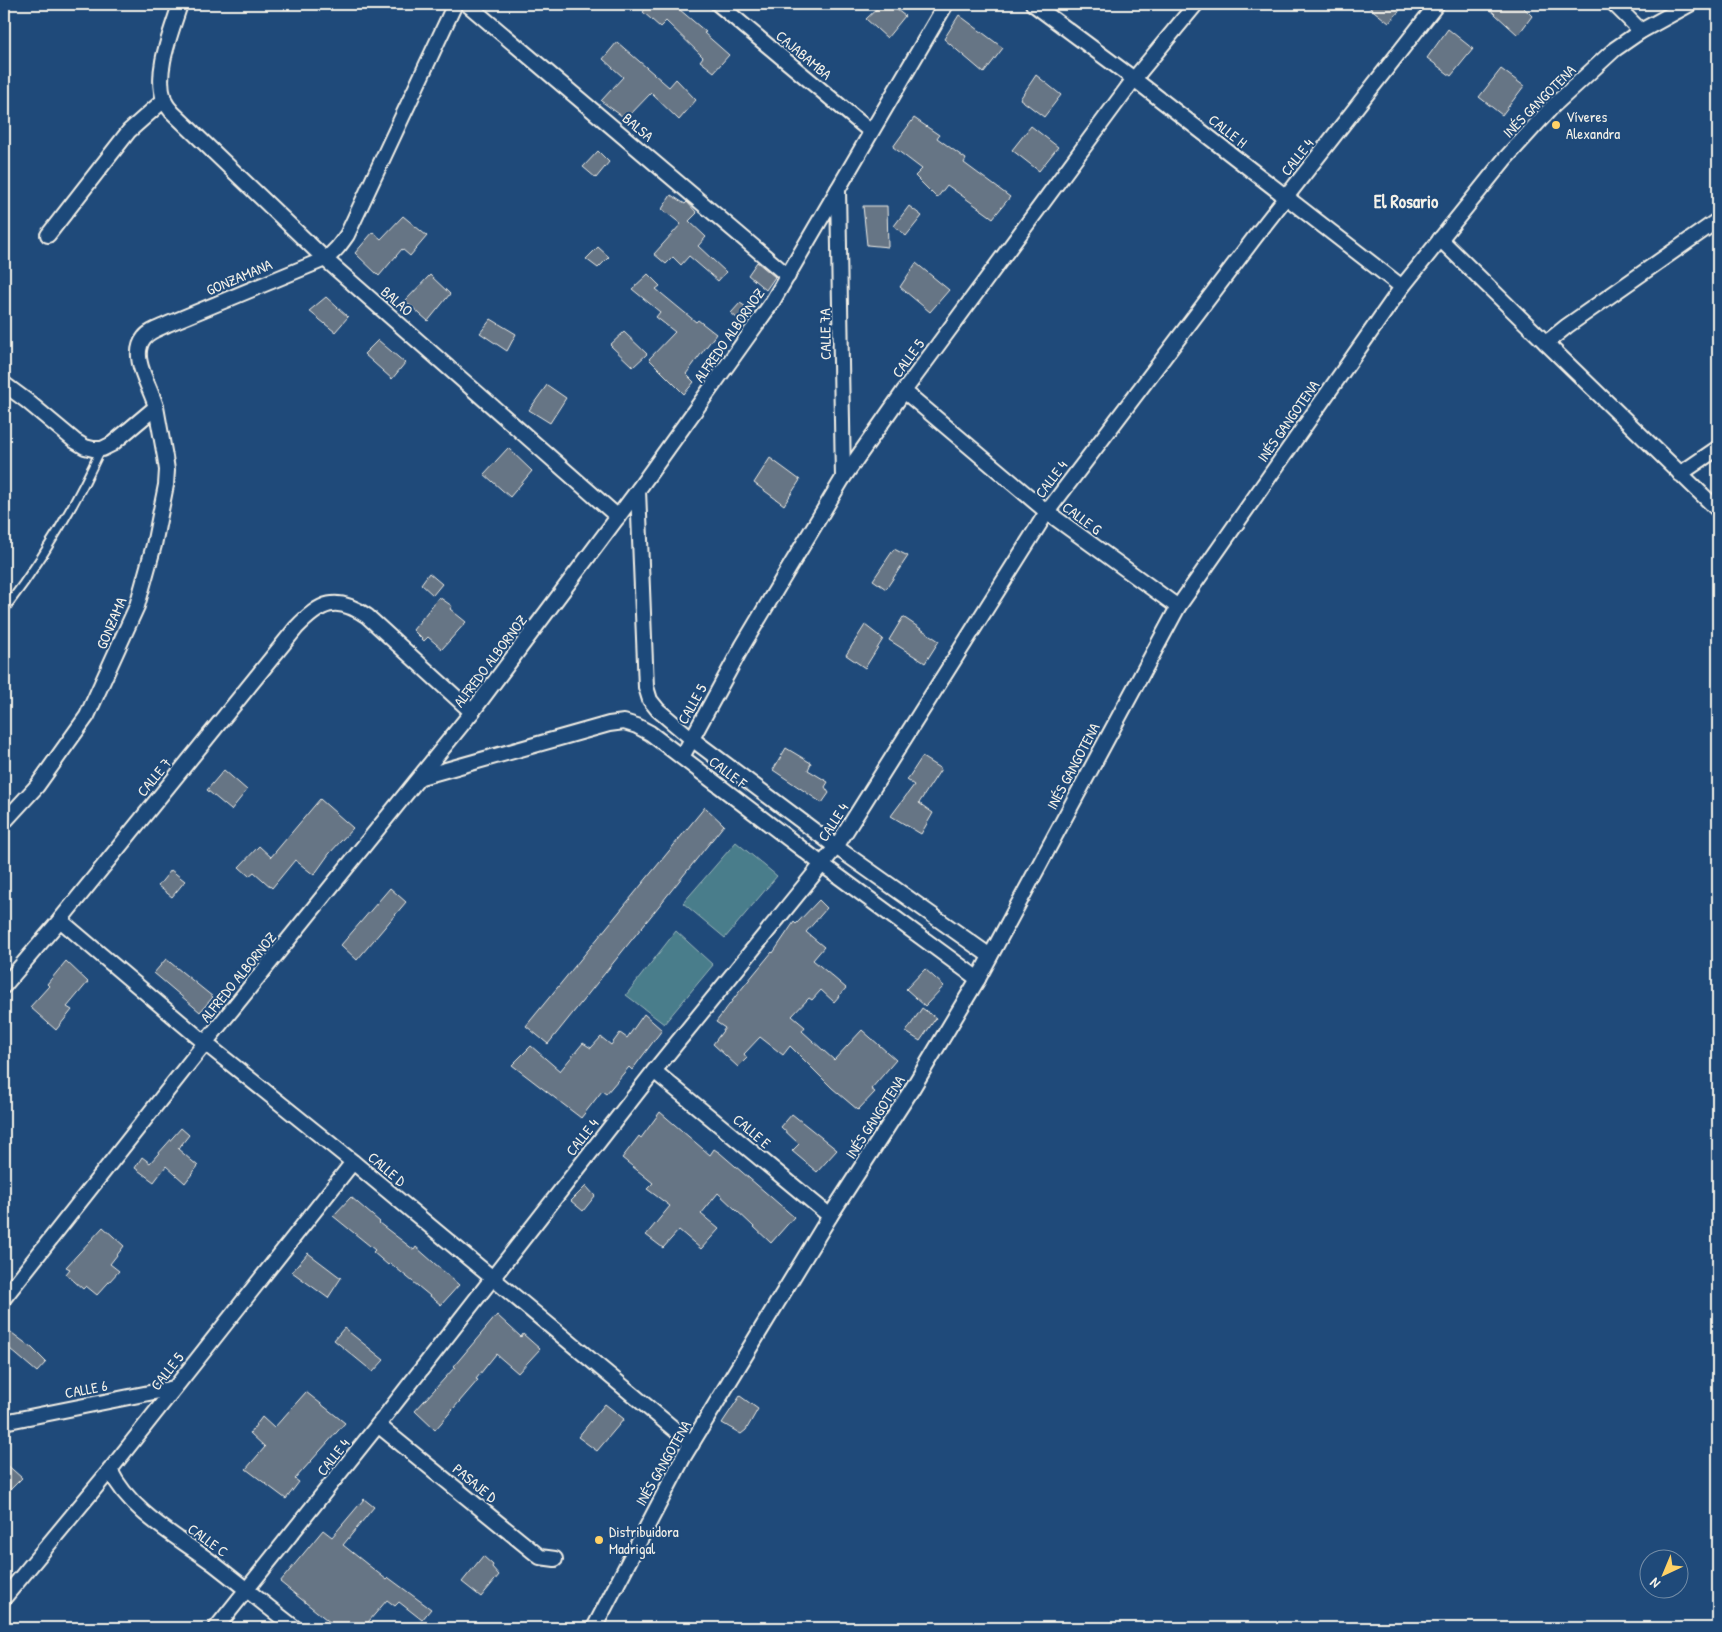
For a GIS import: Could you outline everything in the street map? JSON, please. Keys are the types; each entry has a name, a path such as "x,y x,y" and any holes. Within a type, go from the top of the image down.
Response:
{"street":[{"path":"48,235 129,131 164,100 161,75 166,48 180,4"},
{"name":"GONZAMANA","path":"156,407 138,358 144,338 168,324 325,259 335,252 347,235 455,4"},
{"name":"BALSA","path":"467,4 788,276"},
{"name":"CAJABAMBA","path":"718,4 870,131"},
{"name":"ALFREDO ALBORNOZ","path":"4,1298 205,1043 421,777 638,490 771,304 870,131 946,4"},
{"name":"CALLE H","path":"1033,4 1134,79 1402,287"},
{"name":"CALLE 5","path":"682,757 743,645 843,478 904,390 1134,79 1196,4"},
{"name":"CALLE 4","path":"216,1628 378,1425 654,1071 823,865 1047,512 1437,4"},
{"path":"1614,4 1640,31"},
{"name":"INÉS GANGOTENA","path":"594,1628 679,1464 830,1216 912,1089 978,979 1178,607 1402,287 1504,160 1552,107 1615,49 1640,31 1690,4"},
{"name":"BALAO","path":"164,100 181,121 325,259 618,517"},
{"name":"CALLE 7A","path":"838,189 843,478"},
{"path":"1546,343 1567,326 1718,220"},
{"path":"1440,239 1718,510"},
{"path":"4,384 28,401 75,441 93,449 102,449 112,444 156,407"},
{"name":"CALLE G","path":"904,390 1047,512 1178,607"},
{"name":"GONZAMA","path":"4,822 37,786 87,716 137,606 154,546 166,484 166,457 156,407"},
{"path":"1680,474 1718,448"},
{"name":"CALLE F","path":"638,490 646,687 650,700 658,710 692,739 836,847 990,956"},
{"name":"CALLE 7","path":"4,986 60,920 296,628 309,615 324,605 339,603 354,607 367,616 472,712"},
{"name":"CALLE F","path":"421,777 609,724 624,722 637,726 650,733 823,865 978,979"},
{"name":"CALLE D","path":"60,920 205,1043 353,1162 692,1444"},
{"name":"CALLE E","path":"654,1071 830,1216"},
{"name":"CALLE 5","path":"4,1598 110,1470 353,1162"},
{"name":"CALLE 6","path":"4,1422 174,1388"},
{"name":"PASAJE D","path":"378,1425 540,1557 555,1560"},
{"name":"CALLE C","path":"110,1470 116,1483 146,1514 248,1590 295,1628"}],"lane":[{"path":"4,610 40,561 89,476 102,449"}],"green space":[{"path":"736,842 777,876 725,938 683,903"},
{"path":"676,931 713,965 664,1024 626,995"}],"building":[{"path":"650,4 673,4 706,32 704,33 729,55 714,72 700,61 703,57 666,21 660,27 643,12"},
{"path":"882,4 889,4 905,16 887,38 866,19"},
{"path":"1365,4 1405,4 1389,23"},
{"path":"1484,4 1520,4 1532,16 1518,35"},
{"path":"959,15 1003,48 984,73 944,39"},
{"path":"1448,29 1473,49 1451,76 1427,58"},
{"path":"617,42 669,87 676,79 696,100 679,120 651,93 626,119 601,101 623,77 603,59"},
{"path":"1501,69 1524,86 1502,115 1479,97"},
{"path":"1036,75 1061,95 1044,117 1020,99"},
{"path":"914,118 939,135 937,138 966,159 964,163 1010,197 993,218 947,185 937,198 915,176 922,169 893,147"},
{"path":"1031,126 1058,147 1039,171 1012,150"},
{"path":"598,151 609,162 596,178 583,167"},
{"path":"671,195 685,204 687,202 697,213 689,221 706,237 698,246 726,272 718,281 689,256 681,265 673,257 666,264 654,254 681,224 662,209"},
{"path":"863,206 887,206 888,247 867,245"},
{"path":"909,206 922,216 906,236 894,226"},
{"path":"403,216 427,236 410,256 402,249 379,276 355,253 373,232 381,239"},
{"path":"598,247 609,257 598,268 586,259"},
{"path":"757,262 775,277 766,290 748,275"},
{"path":"916,263 949,290 930,312 900,287"},
{"path":"648,274 660,286 656,289 696,322 698,320 716,334 686,374 694,382 684,394 649,359 675,332 656,317 660,312 632,289"},
{"path":"430,275 450,294 428,321 405,301"},
{"path":"326,297 348,317 335,332 309,311"},
{"path":"740,303 754,312 744,324 731,313"},
{"path":"491,319 516,334 507,351 480,333"},
{"path":"624,332 647,354 633,367 610,345"},
{"path":"378,340 405,363 392,379 364,354"},
{"path":"547,385 566,398 550,423 529,410"},
{"path":"508,448 532,471 510,497 484,474"},
{"path":"770,458 800,480 784,505 754,483"},
{"path":"894,549 908,556 886,589 873,580"},
{"path":"429,573 442,584 433,595 421,584"},
{"path":"439,597 452,606 450,609 466,622 442,649 428,637 424,641 413,630"},
{"path":"903,617 939,641 925,663 889,640"},
{"path":"865,625 883,639 865,668 846,655"},
{"path":"786,748 811,763 808,770 828,782 825,787 829,793 822,803 773,770"},
{"path":"922,757 941,769 919,803 933,813 921,834 891,816 914,785 907,780"},
{"path":"224,770 247,790 231,810 207,790"},
{"path":"320,799 353,828 329,854 314,875 295,860 272,888 254,872 249,876 239,867 259,846 271,857"},
{"path":"705,807 724,825 548,1044 526,1026"},
{"path":"171,870 185,881 172,897 158,886"},
{"path":"390,888 406,902 357,960 341,945"},
{"path":"819,900 827,908 806,932 824,947 813,960 846,988 834,1002 821,990 812,1000 809,998 792,1016 805,1027 802,1031 834,1060 862,1030 896,1060 871,1089 875,1092 858,1110 832,1088 790,1046 783,1055 760,1037 744,1054 747,1058 738,1067 713,1044 725,1028 716,1022 773,953 794,922 796,924"},
{"path":"166,959 213,997 200,1012 154,973"},
{"path":"66,961 88,982 67,1007 72,1010 56,1030 30,1007 49,986 47,984"},
{"path":"925,969 944,986 925,1006 906,989"},
{"path":"922,1008 936,1018 920,1041 906,1032"},
{"path":"644,1014 662,1030 632,1070 629,1067 606,1094 602,1091 581,1118 512,1065 531,1046 560,1071 583,1043 591,1048 601,1037 611,1045 620,1033 627,1038"},
{"path":"660,1112 710,1155 714,1149 720,1153 794,1217 771,1243 718,1193 701,1214 719,1229 701,1249 679,1230 663,1248 646,1235 670,1206 647,1189 653,1183 622,1158 639,1136 641,1138"},
{"path":"792,1114 837,1150 817,1172 792,1151 799,1144 781,1127"},
{"path":"181,1128 189,1135 178,1149 198,1166 185,1183 166,1166 154,1182 135,1168 142,1157 150,1163"},
{"path":"586,1186 595,1196 583,1211 571,1201"},
{"path":"351,1197 379,1223 414,1250 416,1247 459,1285 441,1305 390,1263 388,1265 373,1252 375,1250 333,1216"},
{"path":"103,1227 124,1246 110,1264 119,1271 97,1295 86,1286 83,1289 66,1274 70,1269 66,1267"},
{"path":"308,1253 341,1278 328,1298 292,1272"},
{"path":"497,1315 521,1337 523,1334 540,1349 518,1373 496,1354 476,1379 478,1380 435,1430 415,1411 455,1367"},
{"path":"4,1327 32,1348 46,1362 37,1372 4,1344"},
{"path":"344,1328 384,1360 373,1372 334,1340"},
{"path":"306,1392 345,1423 295,1479 299,1482 286,1499 246,1469 265,1447 250,1433 262,1417 274,1428"},
{"path":"740,1396 758,1409 746,1430 741,1434 722,1423"},
{"path":"605,1404 624,1419 597,1451 578,1437"},
{"path":"4,1462 22,1478 4,1496"},
{"path":"364,1499 374,1507 343,1545 387,1580 389,1578 431,1609 422,1620 399,1602 395,1606 387,1600 363,1628 337,1628 280,1582 323,1530 332,1537"},
{"path":"483,1556 493,1565 492,1567 499,1575 481,1597 462,1582"}],"place":[{"name":"Víveres Alexandra","path":"1556,125"},
{"name":"Distribuidora Madrigal","path":"599,1540"}],"district":[{"name":"El Rosario","path":"1406,201"}]}
